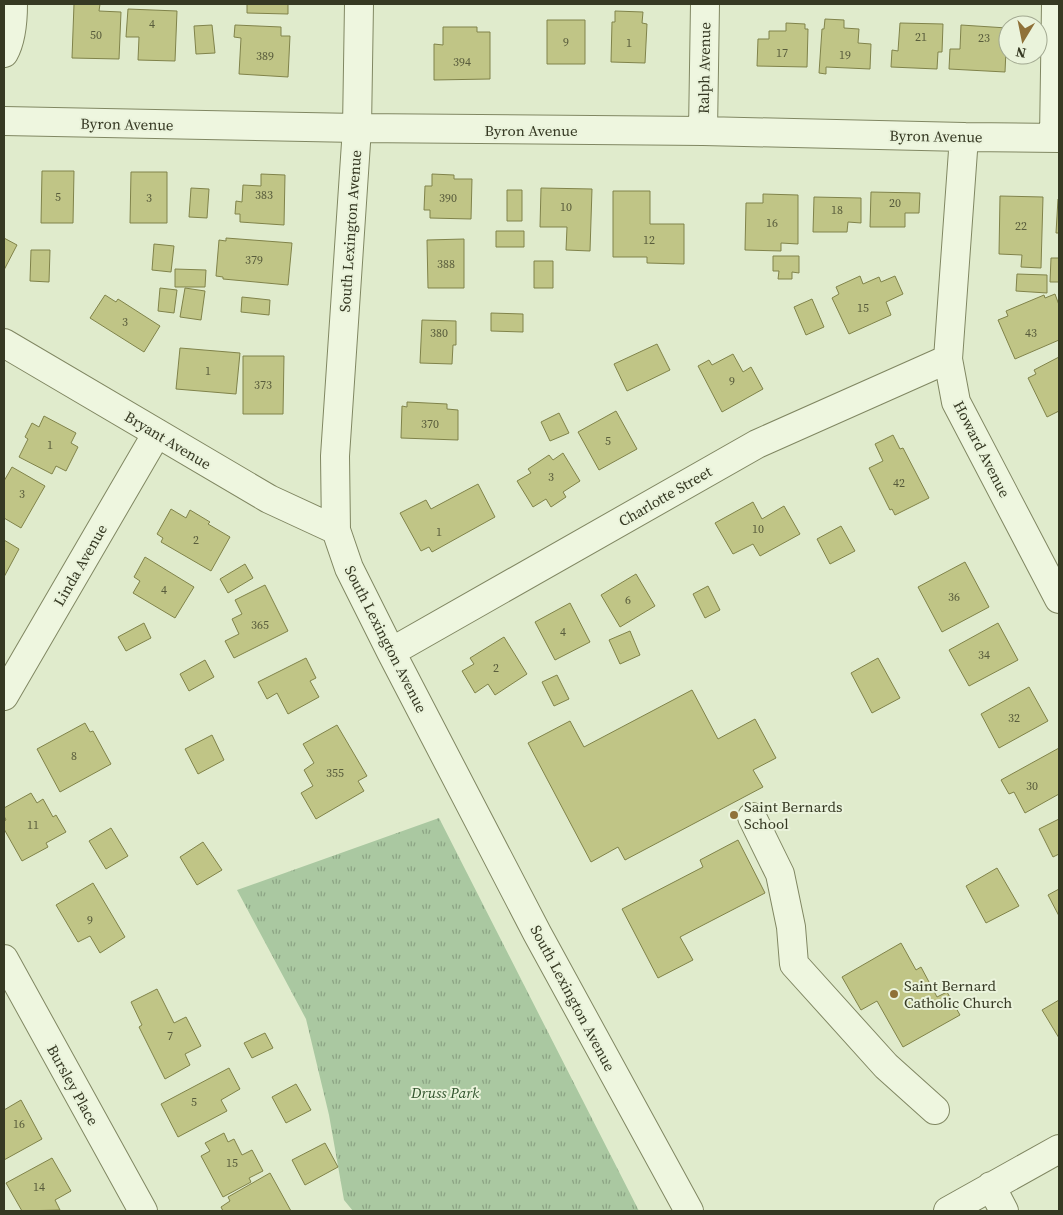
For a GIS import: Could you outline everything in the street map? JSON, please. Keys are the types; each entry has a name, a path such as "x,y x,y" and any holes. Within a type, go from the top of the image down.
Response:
{"street":[{"path":"4,53 11,33 13,4"},
{"name":"South Lexington Avenue","path":"359,4 357,128 335,456 336,530 349,568 391,652 537,933 689,1211"},
{"name":"Ralph Avenue","path":"703,131 705,4"},
{"path":"1056,4 1057,138"},
{"name":"Byron Avenue","path":"4,121 1057,138"},
{"name":"Howard Avenue","path":"964,137 948,359 956,402 1059,600"},
{"name":"Bryant Avenue","path":"4,343 268,499 336,530"},
{"name":"Charlotte Street","path":"391,652 758,444 948,359"},
{"name":"Linda Avenue","path":"4,696 157,433"},
{"path":"752,816 780,874 791,927 794,964 886,1066 935,1110"},
{"name":"Bursley Place","path":"4,959 143,1211"},
{"path":"948,1211 1059,1149"},
{"path":"992,1186 1004,1211"}],"green space":[{"name":"Druss Park","path":"439,818 639,1211 353,1211 344,1200 329,1115 306,1019 237,890"}],"building":[{"path":"74,4 100,4 99,11 121,12 119,59 72,58"},
{"path":"247,4 288,4 288,14 247,13"},
{"path":"128,9 177,11 175,61 138,60 139,37 126,37"},
{"path":"615,11 643,12 642,23 647,24 645,63 611,62 612,22 615,22"},
{"path":"825,19 844,20 844,28 859,29 858,43 871,44 870,69 826,67 826,74 819,73 822,29 824,29"},
{"path":"547,20 585,20 585,64 547,64"},
{"path":"786,23 805,24 805,29 808,29 807,67 757,66 758,39 769,39 769,31 786,31"},
{"path":"900,23 943,24 942,52 938,52 937,69 891,67 892,50 898,51"},
{"path":"212,25 215,53 196,54 194,26"},
{"path":"235,25 281,27 281,36 290,36 288,77 239,74 241,38 234,37"},
{"path":"961,25 998,27 998,65 1005,65 1005,72 949,69 950,49 960,49"},
{"path":"443,27 477,27 477,32 490,32 490,79 434,80 434,44 443,45"},
{"path":"42,171 74,171 73,223 41,223"},
{"path":"131,172 167,172 167,223 130,223"},
{"path":"261,174 285,175 284,225 240,222 240,214 235,214 236,201 242,202 243,185 261,186"},
{"path":"432,174 454,175 454,179 472,179 471,219 430,218 430,210 424,210 425,186 432,186"},
{"path":"191,188 209,189 207,218 189,217"},
{"path":"541,188 592,189 590,251 566,250 567,227 540,227"},
{"path":"507,190 522,190 522,221 507,221"},
{"path":"613,191 650,191 650,224 684,224 684,264 647,263 647,257 613,257"},
{"path":"871,192 920,193 919,213 905,213 905,227 870,227"},
{"path":"763,194 798,195 798,244 781,243 781,251 745,250 746,203 763,203"},
{"path":"1000,196 1043,197 1041,268 1021,267 1022,255 999,254"},
{"path":"814,197 861,198 861,223 848,222 847,232 813,232"},
{"path":"1058,199 1059,233 1056,233"},
{"path":"496,231 524,231 524,247 496,247"},
{"path":"4,238 17,245 4,270"},
{"path":"226,238 292,243 288,285 223,279 223,277 216,276 219,240 226,241"},
{"path":"464,239 464,288 428,288 427,240"},
{"path":"154,244 174,246 171,272 152,270"},
{"path":"31,250 50,250 49,282 30,281"},
{"path":"773,256 799,256 799,273 792,272 792,279 778,279 779,271 773,271"},
{"path":"1051,258 1059,258 1059,282 1050,282"},
{"path":"534,261 553,261 553,288 534,288"},
{"path":"175,269 206,270 205,287 175,287"},
{"path":"1017,274 1047,275 1047,293 1016,291"},
{"path":"860,276 863,284 879,277 881,282 895,276 903,294 886,302 891,315 849,334 832,298 839,294 836,287"},
{"path":"160,288 177,290 174,313 158,311"},
{"path":"185,288 205,291 201,320 180,317"},
{"path":"1055,294 1059,305 1059,340 1015,359 998,320 1008,316 1006,311 1044,295 1045,298"},
{"path":"105,295 116,302 118,299 160,326 144,352 90,318"},
{"path":"242,297 270,300 269,315 241,312"},
{"path":"812,299 824,327 806,335 794,307"},
{"path":"491,313 523,314 523,332 491,331"},
{"path":"422,320 456,321 456,345 453,345 452,364 420,363"},
{"path":"657,344 670,370 627,391 614,364"},
{"path":"180,348 240,353 236,394 176,389"},
{"path":"733,354 743,372 751,367 763,389 722,412 698,366 709,360 712,365"},
{"path":"243,356 284,356 283,414 243,414"},
{"path":"1059,357 1059,411 1047,417 1028,378 1036,374 1034,370"},
{"path":"407,402 447,404 447,409 458,410 458,440 401,438 402,406 407,407"},
{"path":"616,411 637,449 599,470 578,432"},
{"path":"559,413 569,433 550,441 541,422"},
{"path":"44,416 76,433 71,443 78,447 66,471 56,466 52,474 19,457 28,439 25,437 32,423 39,427"},
{"path":"893,435 900,449 903,448 929,498 895,515 892,509 890,510 869,468 883,461 875,444"},
{"path":"563,453 580,481 563,492 566,497 551,507 546,499 533,507 517,481 531,473 528,469 549,455 553,460"},
{"path":"12,467 45,486 21,528 4,518 4,481"},
{"path":"478,484 495,517 432,552 429,547 421,551 400,513 426,500 431,509"},
{"path":"753,502 762,519 784,506 800,534 760,556 753,544 733,554 715,523"},
{"path":"171,509 186,518 190,510 210,522 208,524 230,537 211,571 161,542 163,538 157,534"},
{"path":"841,526 855,551 830,564 817,539"},
{"path":"4,540 19,549 4,577"},
{"path":"145,557 194,587 175,618 133,593 140,581 134,577"},
{"path":"965,562 989,607 942,632 918,587"},
{"path":"245,564 253,578 228,593 220,579"},
{"path":"636,574 655,606 620,627 601,595"},
{"path":"265,585 288,631 234,658 225,641 239,634 232,619 242,614 235,600"},
{"path":"708,586 720,610 705,618 693,594"},
{"path":"570,603 590,642 555,660 535,622"},
{"path":"144,623 151,638 126,651 118,637"},
{"path":"998,623 1018,660 969,686 949,650"},
{"path":"630,631 640,655 620,664 609,640"},
{"path":"504,637 527,674 495,695 488,684 475,693 462,671 474,664 470,658"},
{"path":"306,658 316,678 310,681 319,697 288,714 277,693 267,699 258,682"},
{"path":"878,658 900,698 872,713 851,673"},
{"path":"205,660 214,677 189,691 180,674"},
{"path":"557,675 569,699 554,706 542,682"},
{"path":"1029,687 1048,721 999,748 981,714"},
{"path":"692,690 718,739 755,719 776,758 753,770 763,787 625,860 618,847 591,862 528,743 570,721 584,747"},
{"path":"85,723 90,732 93,731 111,764 60,792 37,749"},
{"path":"337,725 367,776 358,781 364,791 316,819 301,793 313,786 304,770 314,763 303,744"},
{"path":"212,735 224,760 198,774 185,749"},
{"path":"1059,748 1059,794 1025,813 1014,792 1009,794 1001,780"},
{"path":"31,793 37,803 43,799 53,817 56,815 66,832 46,843 48,847 22,861 4,829 4,821 6,820 4,808"},
{"path":"1059,819 1059,854 1053,857 1039,829"},
{"path":"111,828 128,856 106,869 89,841"},
{"path":"738,840 765,893 680,937 693,960 658,978 622,909 703,867 700,860"},
{"path":"203,842 222,870 197,885 180,857"},
{"path":"997,868 1019,906 986,923 966,886"},
{"path":"93,883 125,937 100,953 90,936 78,942 56,905"},
{"path":"1059,889 1059,916 1048,895"},
{"name":"Saint Bernard Catholic Church","path":"901,943 916,970 921,967 937,997 947,992 960,1015 903,1047 877,1001 861,1010 842,977"},
{"path":"157,989 174,1023 186,1017 201,1046 185,1054 190,1065 165,1079 139,1027 142,1025 131,1002"},
{"path":"1059,1000 1059,1038 1042,1010"},
{"path":"265,1033 273,1048 252,1058 244,1043"},
{"path":"229,1068 240,1089 221,1100 227,1111 178,1137 161,1104"},
{"path":"296,1084 311,1110 286,1123 272,1097"},
{"path":"21,1100 42,1139 4,1160 4,1110"},
{"path":"224,1133 228,1142 234,1139 242,1155 252,1150 263,1171 249,1178 251,1182 223,1197 201,1156 210,1151 205,1143"},
{"path":"325,1143 338,1167 305,1185 292,1160"},
{"path":"52,1158 71,1191 55,1200 60,1210 22,1211 6,1183"},
{"path":"270,1173 291,1211 223,1211 221,1207 230,1201 228,1197"}],"place":[{"name":"Saint Bernards School","path":"734,815"},
{"name":"Saint Bernard Catholic Church","path":"894,994"}]}
